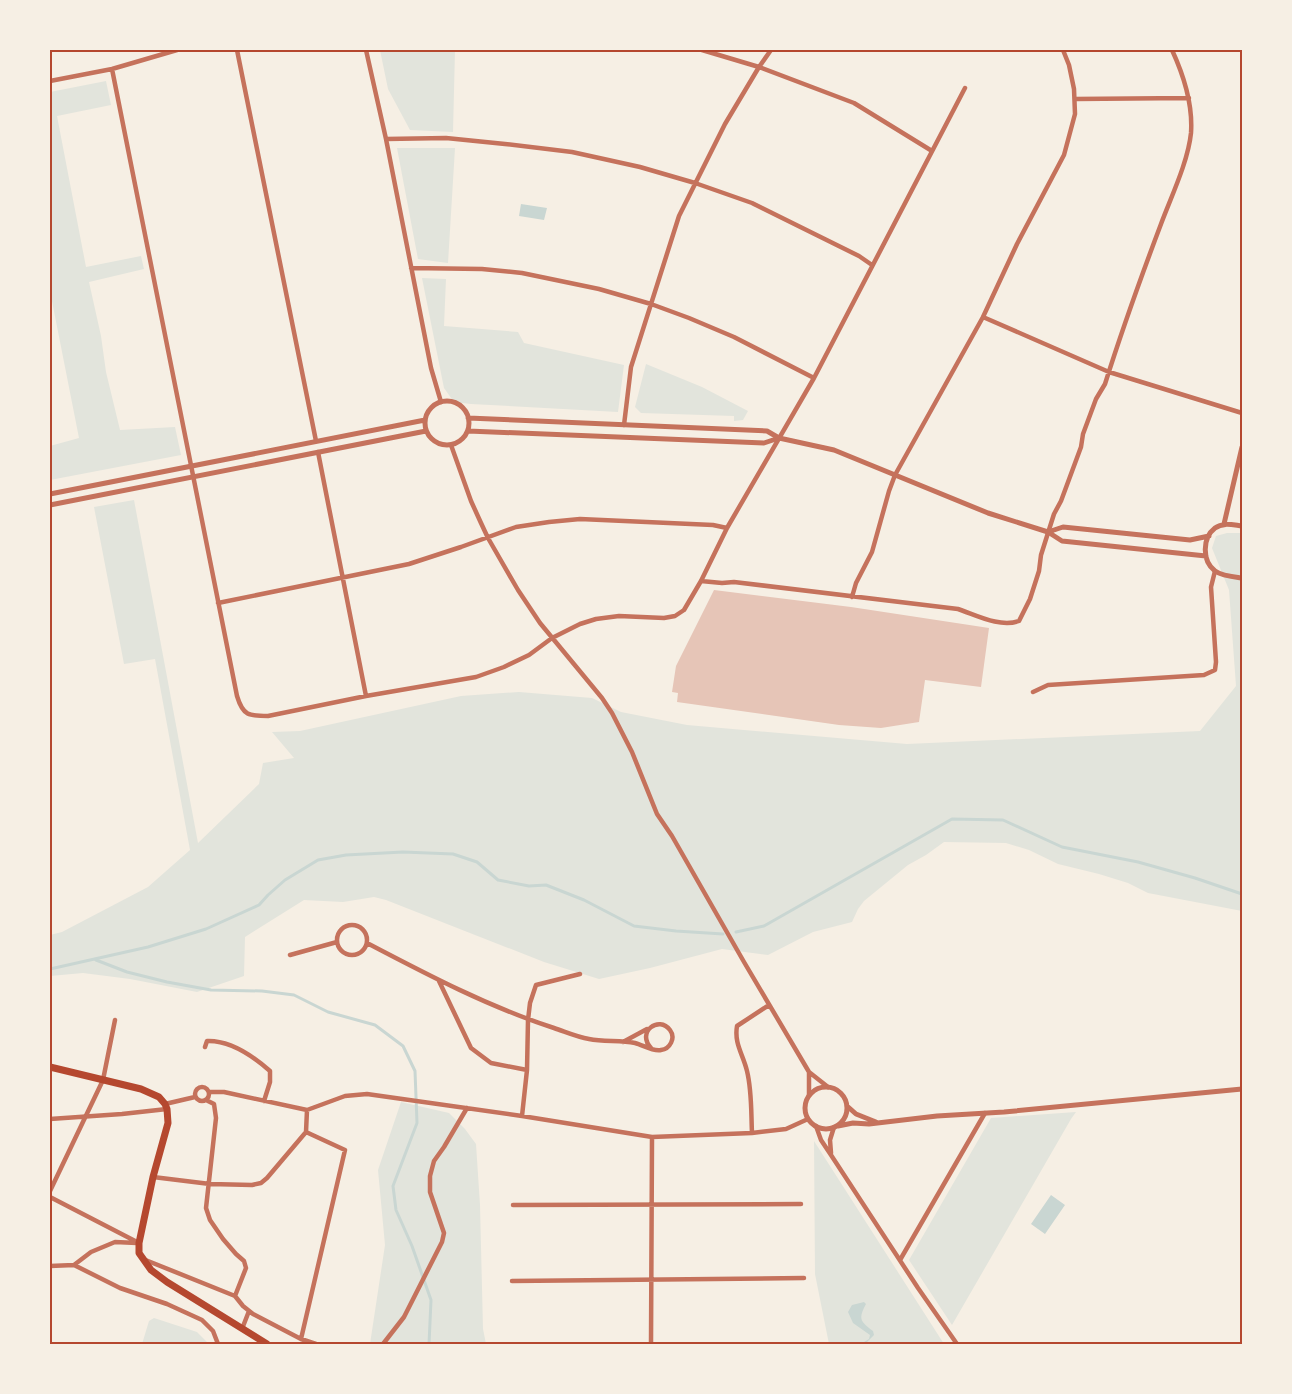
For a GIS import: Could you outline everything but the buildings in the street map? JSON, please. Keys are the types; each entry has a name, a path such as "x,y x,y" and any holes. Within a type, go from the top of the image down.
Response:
{"main road":[{"path":"50,1067 151,1092 159,1097 166,1106 168,1123 139,1243 141,1258 151,1270 167,1282 263,1343"}],"street":[{"path":"50,81 112,69 177,50"},
{"path":"237,50 316,441"},
{"path":"366,50 431,368 441,402"},
{"path":"702,50 759,67 854,103 932,151"},
{"path":"624,425 631,367 679,216 725,124 771,50"},
{"path":"852,597 856,583 872,552 895,475 982,317 1064,155 1075,114 1075,99 1069,65 1063,50"},
{"path":"701,581 734,582 958,609 987,619 1013,624 1019,621 1030,599 1048,532 1096,399 1105,384 1186,158 1191,135 1189,98 1172,50"},
{"path":"112,69 240,707 246,713 254,716 268,716 476,676 504,667 529,655 552,638 580,624 619,616 664,618 675,616 684,610 727,528 814,378 965,88"},
{"path":"1075,99 1189,98"},
{"path":"386,139 446,138 572,152 640,167 752,203 872,264"},
{"path":"411,268 482,269 522,273 599,289 689,318 814,378"},
{"path":"982,317 1108,372 1242,413"},
{"path":"441,402 454,402 462,407 468,418 468,431 458,442 451,445 440,444 433,440 426,431 425,420 431,408 441,402"},
{"path":"468,418 767,431 779,438 834,450 988,513 1048,532 1062,542 1206,556"},
{"path":"50,494 425,420"},
{"path":"50,505 426,431"},
{"path":"468,431 764,443 779,438"},
{"path":"451,445 471,501 488,538 518,590 540,623 612,713 632,752 657,814 809,1072 828,1086 841,1092 845,1098 847,1114 836,1126 830,1140 831,1155"},
{"path":"1224,524 1242,447"},
{"path":"318,452 366,696"},
{"path":"218,603 409,564 516,528 549,522 580,519 712,525 727,528"},
{"path":"1241,578 1215,571 1209,564 1205,550 1209,536 1214,529 1224,524 1242,526"},
{"path":"1048,532 1063,527 1190,540 1209,536"},
{"path":"1033,692 1048,685 1204,675 1215,670 1211,587 1215,571"},
{"path":"346,926 359,926 366,933 367,943 359,954 348,955 339,948 337,942 338,934 346,926"},
{"path":"290,955 337,942"},
{"path":"367,943 439,981 528,1020 590,1039 623,1042 634,1043 659,1051 667,1048 672,1042 672,1037 670,1029 662,1024 653,1025 623,1042"},
{"path":"522,1116 527,1070 528,1020 530,1003 536,985 580,974"},
{"path":"439,981 471,1048 491,1063 527,1070"},
{"path":"752,1133 747,1072 736,1042 737,1026 769,1005"},
{"path":"50,1191 103,1080 116,1020"},
{"path":"650,1028 646,1041 651,1048"},
{"path":"205,1047 207,1041 212,1040 240,1048 270,1071 270,1082 264,1101"},
{"path":"809,1072 806,1112 808,1119 823,1129 938,1116 1242,1089"},
{"path":"195,1096 198,1087 204,1086 210,1095 206,1100"},
{"path":"809,1095 819,1088 828,1086"},
{"path":"209,1092 224,1092 308,1110 345,1096 367,1094 651,1137 752,1133 786,1129 808,1119"},
{"path":"50,1119 166,1106 195,1096"},
{"path":"195,1096 200,1101 206,1100 214,1104 216,1118 206,1208 210,1220 244,1261 246,1268 235,1296"},
{"path":"847,1106 856,1114 878,1122"},
{"path":"383,1344 404,1317 442,1242 444,1233 430,1192 430,1176 434,1161 466,1108"},
{"path":"153,1178 210,1184 252,1185 261,1183 274,1171 306,1132 308,1110"},
{"path":"900,1260 985,1113"},
{"path":"816,1126 821,1140 957,1344"},
{"path":"301,1339 345,1150 306,1132"},
{"path":"651,1137 651,1344"},
{"path":"50,1197 139,1243"},
{"path":"513,1205 801,1204"},
{"path":"74,1265 91,1252 116,1242 139,1243"},
{"path":"141,1258 235,1296 249,1311 301,1339 316,1344"},
{"path":"50,1266 74,1265 120,1288 167,1304 202,1320 213,1331 218,1344"},
{"path":"512,1281 804,1278"},
{"path":"242,1329 249,1311"}],"shaded area":[{"path":"380,50 455,50 453,132 410,130 388,89"},
{"path":"106,81 111,105 57,116 86,267 141,256 144,269 89,282 106,372 120,430 175,427 181,455 50,480 50,446 79,438 50,291 50,92"},
{"path":"397,148 455,148 448,263 418,259"},
{"path":"521,204 547,208 544,220 519,216"},
{"path":"422,278 446,279 444,326 518,332 524,343 624,365 618,412 454,402 444,388"},
{"path":"646,364 702,387 748,411 743,420 734,421 734,416 641,413 635,407"},
{"path":"134,500 198,843 259,784 263,763 294,758 272,732 300,731 461,696 519,692 592,698 621,712 687,725 907,744 1200,731 1236,686 1229,590 1212,548 1216,536 1242,533 1242,911 1148,893 1128,883 1058,864 1029,850 1006,843 944,842 908,865 864,901 852,922 813,932 768,955 722,949 599,979 544,962 374,897 343,902 304,900 245,937 244,976 197,992 130,979 83,973 50,976 50,935 62,932 148,887 190,850 155,659 124,664 94,507"},
{"path":"401,1102 449,1113 476,1144 483,1329 486,1344 370,1344 385,1245 378,1170"},
{"path":"1076,1112 952,1325 909,1260 991,1118"},
{"path":"814,1141 944,1344 829,1344 815,1274"},
{"path":"1051,1195 1065,1205 1045,1234 1031,1224"},
{"path":"864,1302 866,1304 861,1316 874,1335 865,1344 864,1342 869,1339 870,1335 853,1323 848,1312 852,1305"},
{"path":"154,1318 197,1332 209,1344 142,1344 149,1321"}],"waterway":[{"path":"736,932 764,926 952,819 1003,820 1062,847 1138,862 1242,894"},
{"path":"50,969 148,947 206,929 259,905 285,880 318,860 346,855 403,852 453,854 477,862 498,880 529,886 546,885 584,900 634,926 723,934"},
{"path":"96,960 127,972 211,990 262,991 294,995 328,1012 375,1025 403,1046 415,1071 417,1123 393,1186 396,1210 412,1246 431,1300 429,1344"}]}
